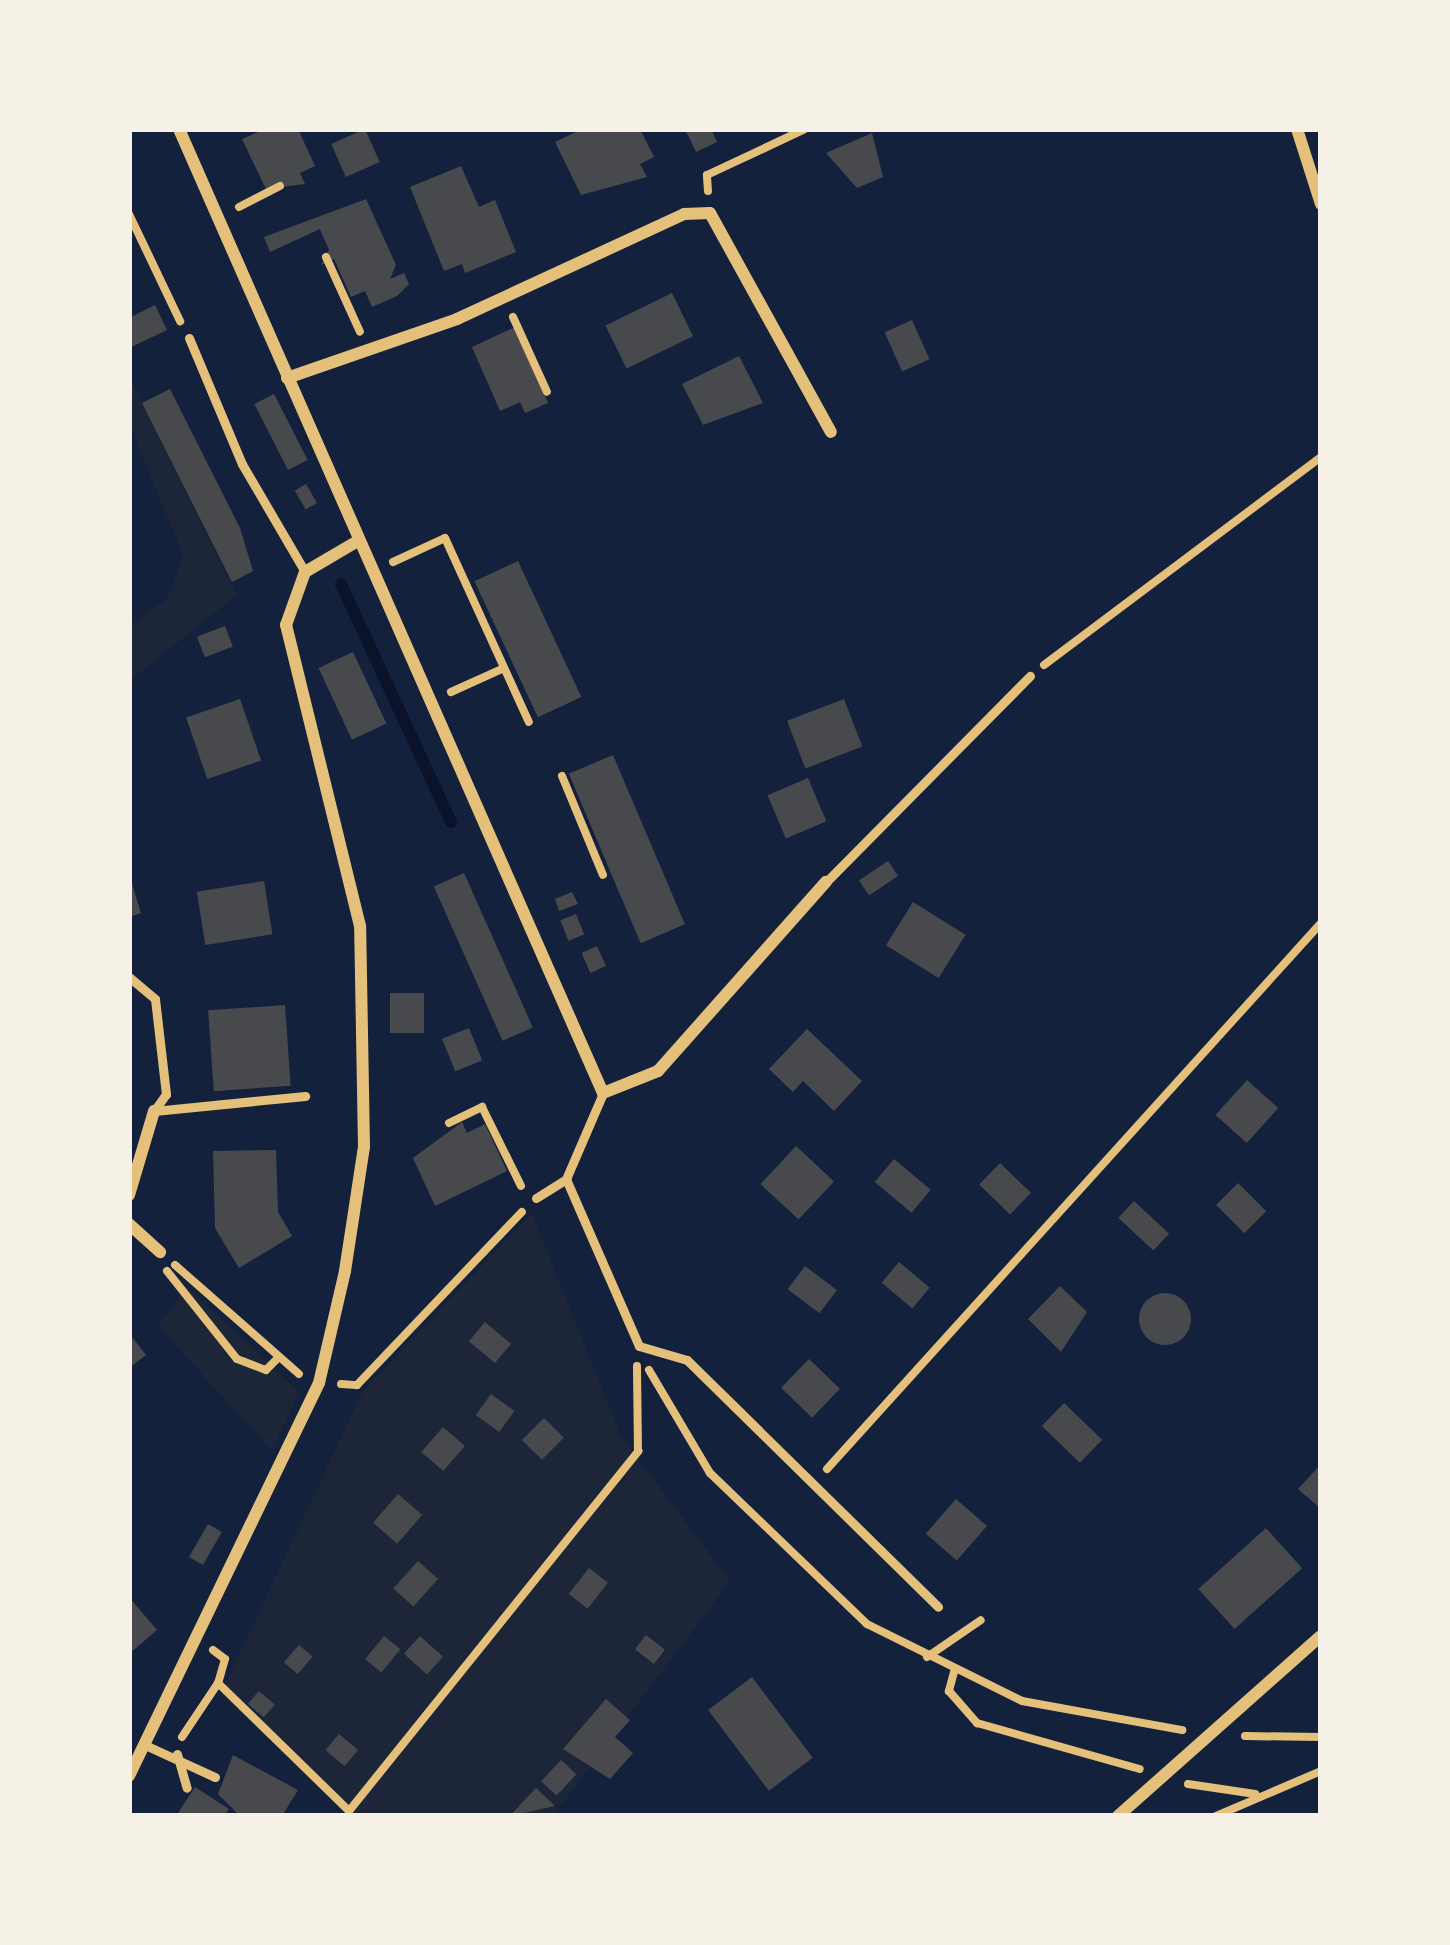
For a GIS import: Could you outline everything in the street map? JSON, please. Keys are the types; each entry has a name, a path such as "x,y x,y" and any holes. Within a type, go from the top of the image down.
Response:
{"street":[{"path":"178,129 356,542 603,1093 658,1070 826,882"},
{"path":"1298,129 1321,204"},
{"path":"287,379 504,299 683,214 710,213 831,432"},
{"path":"129,1776 319,1383 364,1147 360,926 286,625 305,572 356,542"},
{"path":"129,1195 154,1111"},
{"path":"129,1224 160,1252"},
{"path":"1118,1816 1321,1636"}],"lane":[{"path":"189,338 242,464 305,572"},
{"path":"826,882 1030,676"},
{"path":"129,977 154,999 166,1094 154,1111"},
{"path":"531,1197 566,1179 603,1093"},
{"path":"154,1111 305,1096"},
{"path":"566,1179 639,1346 687,1360 811,1488 938,1606"},
{"path":"145,1745 175,1753 215,1777"},
{"path":"175,1753 187,1788"}],"path":[{"path":"710,213 707,175 805,129"},
{"path":"242,205 280,186"},
{"path":"129,214 189,338"},
{"path":"326,257 362,337"},
{"path":"504,299 547,392"},
{"path":"1030,676 1321,457"},
{"path":"370,573 446,538 529,722"},
{"path":"428,701 504,668"},
{"path":"562,776 603,874"},
{"path":"811,1488 1321,923"},
{"path":"190,1279 278,1359 319,1383 357,1385 531,1197 482,1107 449,1123"},
{"path":"177,1296 237,1359 266,1370 278,1359"},
{"path":"639,1346 710,1473 836,1598 954,1672 1022,1701 1168,1729"},
{"path":"175,1753 218,1683 349,1811 638,1451 639,1346"},
{"path":"927,1657 981,1620"},
{"path":"954,1672 950,1690 977,1723 1124,1759"},
{"path":"1240,1735 1321,1737"},
{"path":"1216,1816 1255,1794 1321,1771"},
{"path":"1176,1782 1255,1794"}],"shaded area":[{"path":"129,376 237,595 129,681 129,626 167,599 183,555 129,423"},
{"path":"532,1213 621,1436 730,1581 553,1816 347,1816 221,1693 363,1391"},
{"path":"187,1287 299,1392 272,1451 158,1326"}],"building":[{"path":"265,129 298,129 315,166 300,173 305,184 266,189 242,139"},
{"path":"365,129 380,162 346,177 331,144"},
{"path":"582,129 640,129 654,157 640,164 647,177 581,195 555,142"},
{"path":"685,129 711,129 717,142 696,152"},
{"path":"872,133 883,177 857,188 826,153"},
{"path":"461,166 479,207 495,200 516,252 465,273 462,264 444,271 410,187"},
{"path":"366,199 396,265 390,279 404,273 409,284 397,296 372,307 365,291 351,297 334,259 321,265 329,250 320,229 270,252 264,237"},
{"path":"672,293 693,336 627,369 605,325"},
{"path":"155,305 167,330 129,348 129,318"},
{"path":"912,320 929,359 902,371 885,332"},
{"path":"515,327 548,403 525,413 520,402 500,411 472,347"},
{"path":"739,356 763,403 703,425 682,384"},
{"path":"170,389 240,528 253,571 232,582 142,403"},
{"path":"274,394 308,460 288,470 254,404"},
{"path":"306,484 317,503 306,510 295,491"},
{"path":"518,561 581,697 538,717 474,581"},
{"path":"225,626 233,647 205,657 197,637"},
{"path":"353,652 386,724 352,740 319,668"},
{"path":"240,699 261,760 207,779 186,718"},
{"path":"844,699 862,747 805,768 787,721"},
{"path":"613,755 685,924 641,943 569,774"},
{"path":"808,778 826,821 786,838 767,795"},
{"path":"888,861 898,876 869,895 859,881"},
{"path":"464,873 533,1027 503,1041 434,886"},
{"path":"129,878 141,913 129,917"},
{"path":"264,881 272,934 205,945 197,892"},
{"path":"572,892 578,904 559,911 555,899"},
{"path":"913,902 966,935 939,978 886,945"},
{"path":"576,914 584,934 568,941 560,920"},
{"path":"597,946 606,966 590,973 581,953"},
{"path":"390,993 424,993 424,1033 390,1033"},
{"path":"285,1005 291,1086 214,1091 208,1010"},
{"path":"469,1028 482,1060 455,1071 442,1039"},
{"path":"807,1029 862,1081 834,1111 803,1081 793,1092 769,1069"},
{"path":"1247,1080 1278,1108 1247,1143 1216,1115"},
{"path":"462,1122 467,1133 485,1124 507,1171 435,1206 413,1158"},
{"path":"796,1146 834,1181 799,1219 761,1184"},
{"path":"276,1150 278,1212 292,1236 239,1268 215,1228 213,1151"},
{"path":"894,1159 931,1190 911,1213 875,1182"},
{"path":"1000,1163 1031,1193 1010,1214 979,1185"},
{"path":"1238,1183 1266,1211 1244,1233 1216,1205"},
{"path":"1134,1201 1169,1234 1153,1251 1118,1218"},
{"path":"899,1262 930,1288 912,1308 882,1283"},
{"path":"805,1266 837,1290 819,1313 788,1289"},
{"path":"1060,1286 1087,1312 1061,1352 1028,1319"},
{"path":"1165,1293 1184,1300 1191,1319 1184,1338 1165,1345 1146,1338 1139,1319 1146,1300"},
{"path":"485,1322 511,1344 495,1363 469,1341"},
{"path":"129,1333 146,1355 129,1368"},
{"path":"809,1359 840,1389 812,1418 781,1388"},
{"path":"491,1394 514,1411 499,1432 476,1415"},
{"path":"1064,1403 1102,1440 1080,1463 1042,1426"},
{"path":"544,1418 564,1438 542,1460 522,1440"},
{"path":"443,1427 465,1446 443,1471 421,1452"},
{"path":"1321,1464 1321,1509 1298,1489"},
{"path":"398,1494 422,1515 397,1544 373,1523"},
{"path":"956,1499 987,1526 957,1561 926,1534"},
{"path":"208,1524 222,1532 203,1565 189,1557"},
{"path":"1266,1528 1302,1568 1235,1629 1198,1589"},
{"path":"418,1561 438,1579 413,1607 393,1588"},
{"path":"589,1568 608,1583 588,1609 569,1594"},
{"path":"129,1597 157,1630 129,1654"},
{"path":"646,1635 665,1650 654,1664 635,1649"},
{"path":"384,1636 400,1649 381,1673 365,1659"},
{"path":"420,1636 443,1657 427,1675 404,1654"},
{"path":"299,1645 313,1657 297,1674 284,1662"},
{"path":"752,1677 813,1758 769,1791 708,1710"},
{"path":"259,1691 275,1705 264,1718 248,1704"},
{"path":"606,1699 630,1720 615,1737 633,1753 610,1779 563,1749"},
{"path":"339,1734 358,1750 345,1766 326,1750"},
{"path":"233,1755 298,1790 282,1816 240,1816 218,1794"},
{"path":"561,1760 576,1774 557,1796 541,1781"},
{"path":"195,1787 229,1809 224,1816 176,1816"},
{"path":"536,1788 555,1806 510,1816 519,1806"}],"waterway":[{"path":"341,584 451,822"}]}
